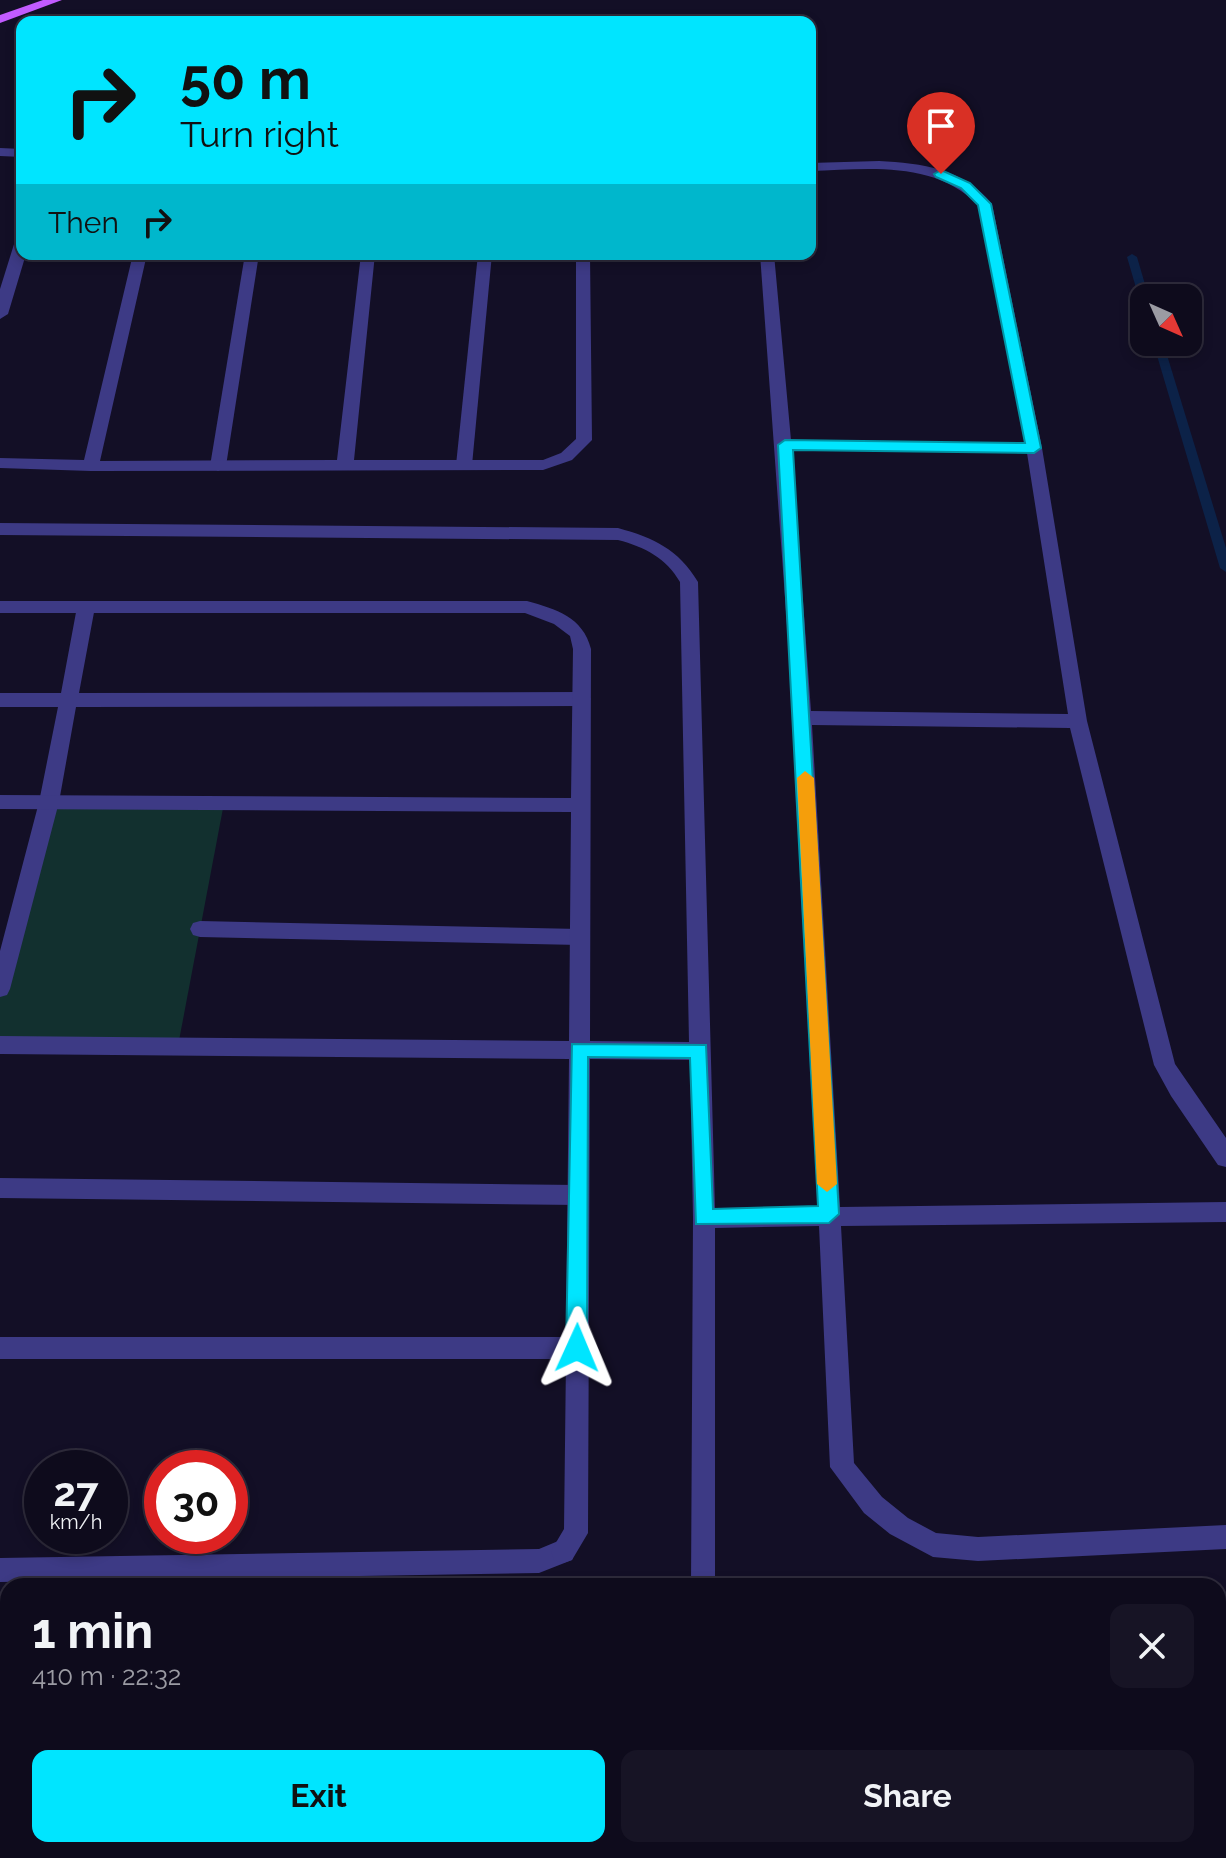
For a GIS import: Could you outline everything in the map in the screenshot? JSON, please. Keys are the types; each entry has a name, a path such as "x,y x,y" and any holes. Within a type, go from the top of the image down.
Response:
{"main road":[{"path":"0,19 56,0"}],"street":[{"path":"816,167 892,168 941,174 977,194 985,204 1034,448 1078,721 1165,1065 1176,1089 1213,1133 1226,1158"},
{"path":"0,314 16,260"},
{"path":"91,466 139,260"},
{"path":"218,466 251,260"},
{"path":"345,464 367,260"},
{"path":"464,465 484,260"},
{"path":"0,463 91,466 543,465 569,456 584,440 583,260"},
{"path":"768,260 785,445 802,718 842,1467 873,1505 899,1526 933,1545 978,1549 1226,1537"},
{"path":"785,445 1034,448"},
{"path":"0,529 618,534 668,551 689,582 704,1218 703,1578"},
{"path":"0,607 527,607 560,620 578,633 582,649 576,1533 563,1551 539,1561 0,1570"},
{"path":"0,989 9,920 49,802 86,607"},
{"path":"0,700 582,699"},
{"path":"802,718 1078,721"},
{"path":"0,802 581,805"},
{"path":"200,929 580,937"},
{"path":"0,1045 699,1051"},
{"path":"0,1188 578,1195"},
{"path":"704,1218 829,1214 1226,1212"},
{"path":"0,1348 577,1348"}],"green space":[{"path":"49,802 224,803 178,1046 0,1045 0,989"}],"waterway":[{"path":"1132,257 1140,284"},
{"path":"1162,356 1226,568"}],"slow traffic":[{"path":"805,778 827,1184"}],"route":[{"path":"577,1348 579,1049 699,1051 704,1218 829,1214 785,445 1034,448 985,204 966,185 941,174"}]}
